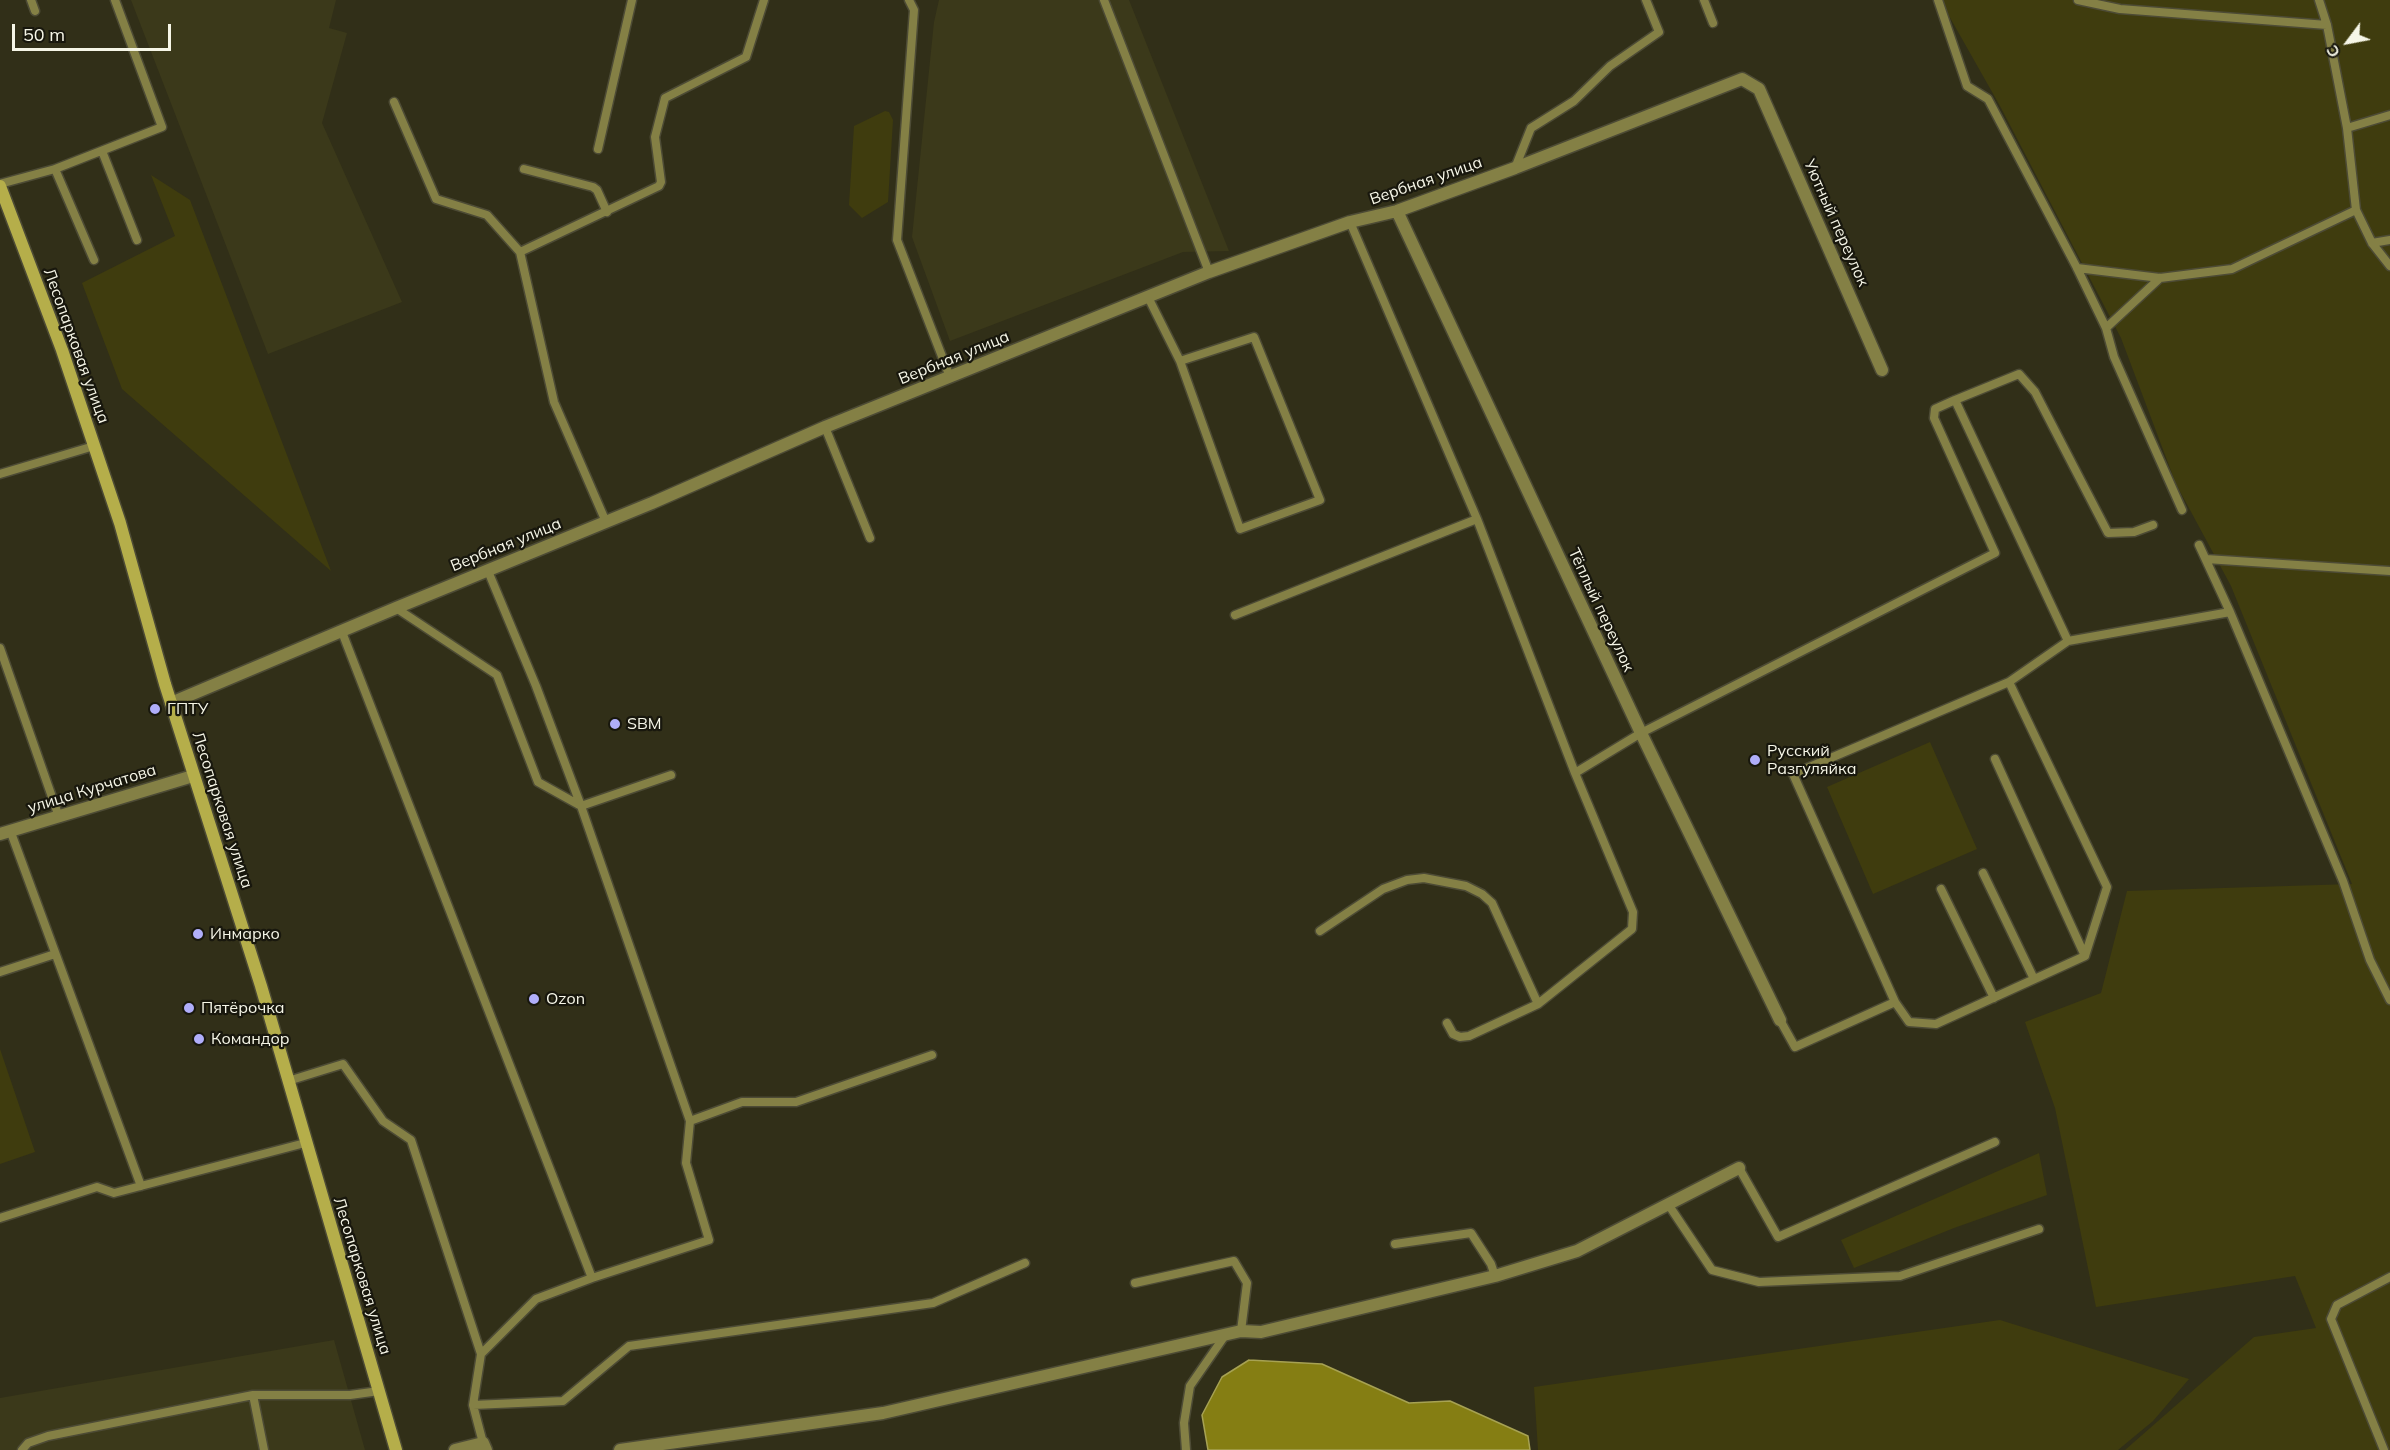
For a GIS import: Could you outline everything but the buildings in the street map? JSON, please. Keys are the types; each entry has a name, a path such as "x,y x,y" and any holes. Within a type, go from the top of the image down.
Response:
{"main road":[{"name":"Лесопарковая улица","path":"0,185 62,350 120,523 171,703 261,987 396,1450"}],"street":[{"name":"Вербная улица","path":"171,703 606,522 825,427 1209,272 1350,222 1396,211 1515,168 1742,79 1760,89"},
{"name":"Уютный переулок","path":"1760,89 1882,370"},
{"name":"Тёплый переулок","path":"1396,211 1641,733 1780,1020"},
{"name":"улица Курчатова","path":"5,832 194,776"},
{"path":"620,1450 883,1413 1226,1334 1241,1331 1261,1332 1495,1276 1577,1251 1739,1168"},
{"path":"455,1450 485,1447"}],"lane":[{"path":"31,0 35,11"},
{"path":"0,185 55,169 162,127 115,0"},
{"path":"598,148 632,0"},
{"path":"520,252 659,186 661,182 655,137 665,98 746,57 764,0"},
{"path":"909,0 914,10 897,240 950,377"},
{"path":"1104,0 1209,272"},
{"path":"1515,168 1530,128 1574,101 1610,66 1659,32 1646,0"},
{"path":"1704,0 1713,22"},
{"path":"1938,0 1967,86 1988,99 2077,268 2106,328 2114,357 2182,510"},
{"path":"2078,0 2120,9 2327,25"},
{"path":"2319,0 2327,25 2347,128 2356,210 2372,243 2390,266"},
{"path":"394,102 436,199 487,215 520,252 554,402 606,522"},
{"path":"2347,128 2390,115"},
{"path":"102,151 138,240"},
{"path":"55,169 94,260"},
{"path":"524,169 593,187 597,190 607,212"},
{"path":"2077,268 2160,278 2232,269 2356,210"},
{"path":"1350,222 1477,519 1575,773 1633,912 1632,929 1538,1004 1469,1036 1460,1037 1453,1034 1447,1023"},
{"path":"2372,243 2390,240"},
{"path":"2106,328 2160,278"},
{"path":"1148,297 1180,361 1240,529 1320,500 1254,337 1180,361"},
{"path":"1575,773 1641,733 1995,553 1934,418 1935,409 1955,400 2019,374 2035,392 2109,533 2134,532 2153,525"},
{"path":"1955,400 2068,641"},
{"path":"825,427 870,538"},
{"path":"0,474 94,446"},
{"path":"1235,615 1477,519"},
{"path":"2199,545 2230,612 2343,881 2370,960 2390,1000"},
{"path":"2206,559 2390,571"},
{"path":"481,1354 536,1299 709,1240 686,1163 690,1120 581,806 536,687 488,571"},
{"path":"396,608 497,675 538,782 581,806 671,775"},
{"path":"2009,682 2107,887 2085,956 1936,1024 1909,1022 1895,1002 1792,774 2009,682 2068,641 2230,612"},
{"path":"342,632 592,1278"},
{"path":"0,648 59,817"},
{"path":"1995,759 2085,956"},
{"path":"5,832 55,954 141,1186"},
{"path":"1983,873 2034,979"},
{"path":"1320,931 1383,889 1407,880 1424,878 1466,886 1482,894 1492,903 1538,1004"},
{"path":"1941,889 1994,998"},
{"path":"0,972 55,954"},
{"path":"1780,1020 1795,1047 1895,1002"},
{"path":"690,1120 742,1102 796,1102 932,1055"},
{"path":"288,1081 343,1064 382,1122 411,1140 481,1354 473,1405 485,1447"},
{"path":"1739,1168 1778,1237 1995,1142"},
{"path":"0,1218 98,1187 114,1193 305,1143"},
{"path":"1668,1204 1712,1270 1760,1282 1900,1276 2039,1229"},
{"path":"1395,1244 1471,1233 1491,1264 1495,1276"},
{"path":"1135,1283 1234,1261 1247,1283 1241,1331"},
{"path":"473,1405 563,1401 629,1346 933,1303 1025,1263"},
{"path":"2384,1450 2331,1319 2337,1305 2390,1277"},
{"path":"1186,1450 1184,1423 1190,1386 1226,1334"},
{"path":"22,1450 28,1443 48,1436 253,1395 350,1395 379,1391"},
{"path":"253,1395 264,1450"}],"shaded area":[{"path":"131,0 336,0 329,28 347,33 322,123 402,302 268,354"},
{"path":"939,0 1129,0 1229,251 1183,252 950,341 912,237 934,22"},
{"path":"1940,0 2390,0 2390,1450 2125,1450 2254,1337 2316,1328 2295,1276 2096,1307 2055,1108 2025,1022 2101,993 2127,891 2352,884 2231,586 2176,484 2121,338 2000,106"},
{"path":"885,111 889,112 893,120 888,202 862,218 849,205 854,126"},
{"path":"151,175 190,200 331,571 122,389 82,283 175,236"},
{"path":"1930,742 1977,849 1873,894 1827,787"},
{"path":"0,1049 35,1152 0,1164"},
{"path":"2039,1153 2047,1195 1954,1228 1854,1268 1841,1240"},
{"path":"2000,1320 2189,1379 2153,1421 2118,1450 1538,1450 1534,1387"},
{"path":"334,1340 365,1450 0,1450 0,1398"},
{"path":"1249,1360 1322,1364 1409,1403 1450,1401 1528,1436 1530,1450 1208,1450 1202,1415 1222,1377"}],"place":[{"name":"ГПТУ","path":"155,709"},
{"name":"SBM","path":"615,724"},
{"name":"Русский Разгуляйка","path":"1755,760"},
{"name":"Инмарко","path":"198,934"},
{"name":"Ozon","path":"534,999"},
{"name":"Пятёрочка","path":"189,1008"},
{"name":"Командор","path":"199,1039"}]}
